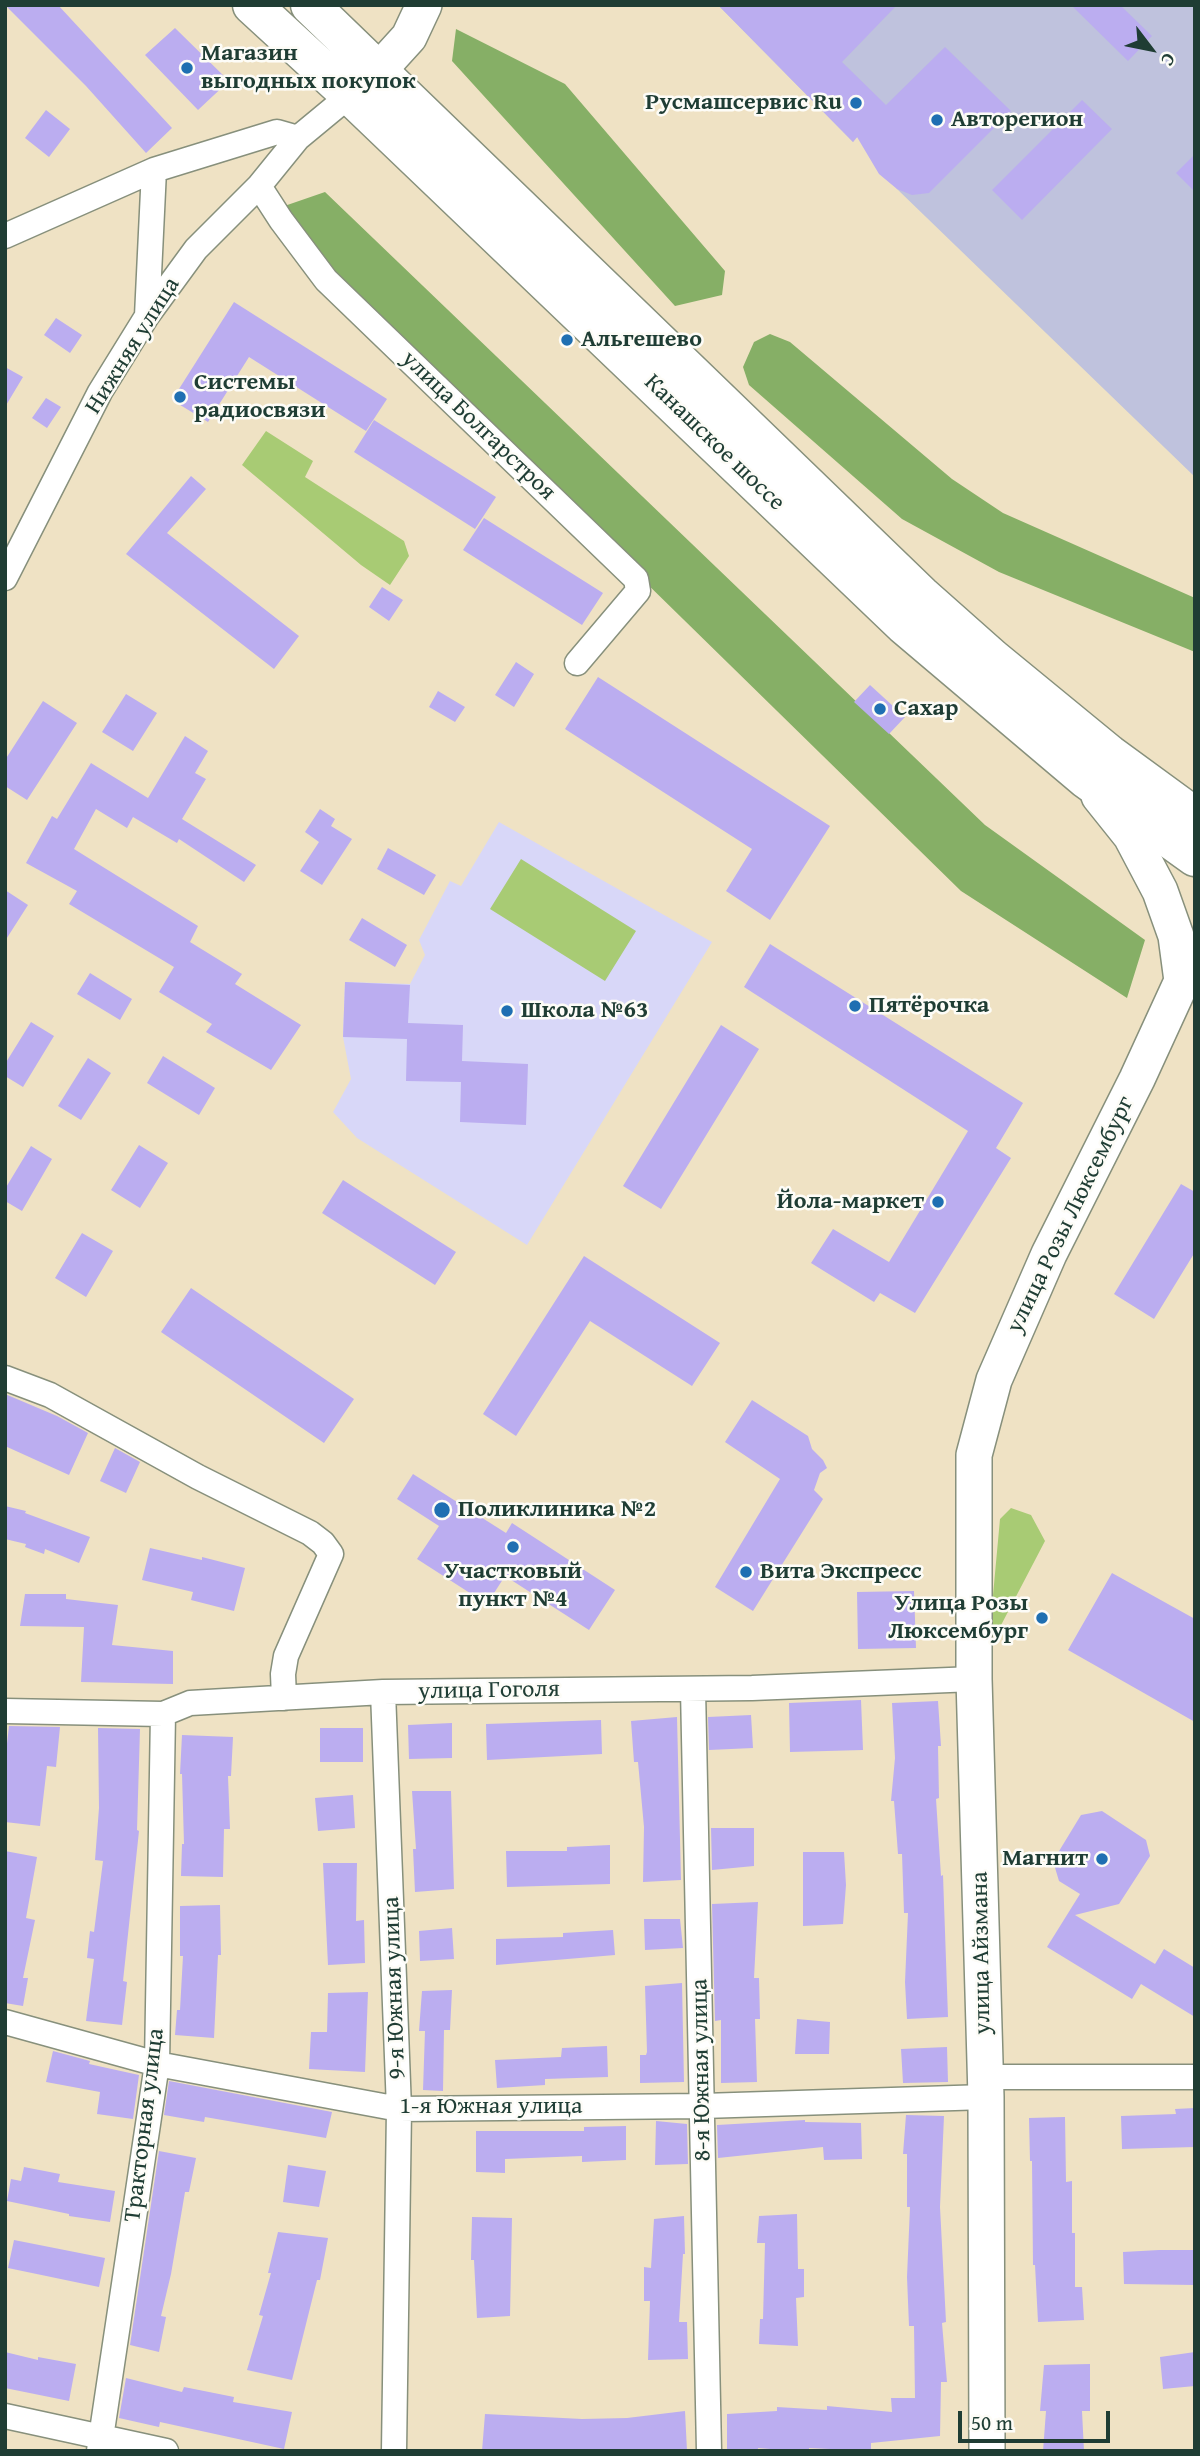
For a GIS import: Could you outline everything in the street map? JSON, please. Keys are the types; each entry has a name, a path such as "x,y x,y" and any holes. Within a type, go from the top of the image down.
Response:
{"main road":[{"name":"Канашское шоссе","path":"252,5 350,95 904,625 1086,779 1195,858"},
{"name":"Канашское шоссе","path":"310,5 921,595 992,658 1109,754 1195,817"},
{"path":"350,95 379,70"}],"street":[{"path":"379,70 409,37 424,5"},
{"name":"Нижняя улица","path":"5,578 100,392 147,316 196,249 260,186 298,138 350,95"},
{"path":"5,236 154,170 277,132 298,138"},
{"path":"147,316 154,170"},
{"name":"улица Болгарстроя","path":"260,186 281,220 326,279 636,579 638,591 577,663"},
{"path":"1086,779 1131,836 1160,891 1188,973"},
{"name":"улица Розы Люксембург","path":"974,1455 994,1380 1044,1265 1188,973"},
{"path":"5,1378 50,1395 198,1477 310,1533 323,1543 331,1554 286,1656 283,1674 284,1698"},
{"name":"улица Айзмана","path":"974,1455 974,1679 985,2087 987,2451"},
{"name":"улица Гоголя","path":"5,1711 163,1714 190,1703 383,1692 693,1689 974,1679"},
{"name":"8-я Южная улица","path":"693,1689 709,2451"},
{"name":"9-я Южная улица","path":"383,1692 399,2109 394,2451"},
{"name":"Тракторная улица","path":"100,2444 157,2064 163,1714"},
{"name":"1-я Южная улица","path":"5,2022 157,2064 399,2109 703,2106 985,2087 1195,2077"},
{"path":"5,2416 100,2444 166,2451"}],"shaded area":[{"path":"718,5 1195,5 1195,477 897,189 864,129 853,142"},
{"name":"Школа №63","path":"499,822 712,942 527,1245 357,1138 333,1112 351,1079 343,1037 345,982 410,984 425,955 419,940 450,881 461,886"}],"green space":[{"path":"456,29 565,84 725,271 722,295 675,306 452,61"},
{"path":"325,192 985,825 1145,940 1127,998 961,891 267,212"},
{"path":"770,334 790,342 952,479 1003,513 1195,598 1195,652 999,572 902,519 749,385 743,367 754,342"},
{"path":"266,431 313,461 305,477 404,541 409,556 390,585 361,565 242,465"},
{"path":"521,859 636,931 605,981 490,909"},
{"path":"1011,1508 1031,1515 1045,1541 999,1629 990,1628 1000,1519"}],"building":[{"path":"5,5 58,5 172,128 146,153 86,86"},
{"path":"718,5 897,5 842,62 886,105 945,47 1011,111 929,193 912,195 897,189 879,174 857,137 853,142"},
{"path":"1071,5 1120,5 1152,36 1128,61"},
{"name":"Магазин выгодных покупок","path":"175,28 229,81 198,110 145,55"},
{"path":"1082,100 1112,129 1022,220 992,190"},
{"path":"46,110 70,129 49,157 25,138"},
{"path":"1195,154 1195,192 1176,173"},
{"path":"234,302 387,399 366,431 249,357 208,422 172,400"},
{"path":"56,318 82,335 70,353 44,335"},
{"path":"5,367 23,377 5,407"},
{"path":"46,398 61,407 47,428 32,418"},
{"path":"374,420 496,497 475,529 354,452"},
{"path":"191,476 206,489 167,533 299,636 274,669 126,554"},
{"path":"484,518 603,593 582,625 463,550"},
{"path":"382,587 403,600 389,621 369,607"},
{"path":"516,662 534,674 514,707 495,695"},
{"path":"598,677 830,826 770,920 726,891 752,849 565,729"},
{"name":"Сахар","path":"870,685 905,717 889,734 854,702"},
{"path":"438,691 465,707 455,722 429,707"},
{"path":"126,694 157,713 133,751 102,732"},
{"path":"43,701 77,723 27,800 5,786 5,760"},
{"path":"185,736 208,751 195,773 206,779 182,819 256,865 244,882 179,839 177,843 133,817 127,828 96,809 74,849 198,926 190,942 242,974 235,984 301,1025 271,1070 206,1032 212,1024 159,992 174,967 69,904 77,891 26,863 52,816 57,819 91,763 148,798"},
{"path":"320,809 335,819 331,826 352,839 322,885 300,871 319,842 305,832"},
{"path":"388,848 436,875 424,895 377,869"},
{"path":"5,890 28,905 5,941"},
{"path":"362,918 407,945 395,967 349,940"},
{"path":"770,944 1023,1103 996,1148 1011,1158 915,1313 880,1293 874,1302 811,1263 833,1229 889,1262 968,1131 744,987"},
{"path":"90,973 132,999 120,1020 77,994"},
{"path":"345,982 410,985 408,1023 463,1025 462,1061 528,1064 526,1125 460,1122 461,1082 406,1081 407,1039 343,1037"},
{"path":"31,1022 54,1036 23,1087 5,1076 5,1064"},
{"path":"721,1025 759,1049 661,1209 623,1186"},
{"path":"163,1056 215,1088 199,1115 147,1083"},
{"path":"88,1058 111,1073 81,1120 58,1106"},
{"path":"139,1145 168,1163 140,1208 111,1190"},
{"path":"31,1146 52,1159 22,1211 5,1201 5,1189"},
{"path":"343,1180 456,1252 435,1285 322,1213"},
{"path":"1181,1184 1195,1192 1195,1252 1154,1319 1114,1294"},
{"path":"82,1233 113,1251 86,1297 55,1278"},
{"path":"584,1256 720,1343 692,1386 590,1321 516,1436 483,1414"},
{"path":"191,1288 354,1399 324,1443 161,1332"},
{"path":"5,1394 57,1416 88,1433 69,1475 5,1446"},
{"path":"752,1400 808,1436 812,1449 827,1468 820,1473 814,1490 823,1499 753,1611 715,1587 780,1479 725,1442"},
{"path":"115,1448 140,1462 126,1493 100,1481"},
{"path":"413,1474 506,1533 512,1523 615,1590 589,1630 505,1576 487,1604 417,1559 439,1526 397,1499"},
{"path":"5,1506 26,1511 25,1513 90,1537 79,1563 45,1549 44,1554 25,1547 26,1544 5,1539"},
{"path":"150,1548 245,1568 234,1611 191,1600 193,1592 142,1580"},
{"path":"1112,1573 1195,1619 1195,1722 1068,1650"},
{"path":"914,1591 916,1648 858,1649 857,1592"},
{"path":"25,1594 66,1594 66,1599 118,1605 112,1645 173,1651 173,1684 81,1682 84,1627 20,1626"},
{"path":"861,1700 863,1750 790,1752 789,1703"},
{"path":"938,1701 941,1746 938,1746 939,1798 936,1799 941,1876 943,1875 948,2017 907,2019 905,1982 908,1913 904,1913 902,1854 898,1854 894,1801 891,1801 895,1758 892,1703"},
{"path":"751,1715 753,1748 709,1750 708,1717"},
{"path":"677,1717 681,1880 643,1882 644,1827 631,1721"},
{"path":"601,1720 602,1754 487,1760 486,1724"},
{"path":"452,1723 452,1758 409,1759 408,1725"},
{"path":"9,1726 60,1727 56,1767 47,1766 40,1826 5,1822 5,1761"},
{"path":"98,1728 140,1729 139,1831 123,1981 127,1982 122,2025 86,2021 94,1959 87,1958 90,1931 94,1932 103,1861 95,1860 99,1808"},
{"path":"320,1728 363,1728 363,1762 320,1762"},
{"path":"182,1735 233,1737 231,1776 228,1776 230,1829 224,1829 223,1877 181,1876 184,1844 180,1774"},
{"path":"412,1791 451,1791 454,1889 415,1892 413,1849 416,1849"},
{"path":"353,1795 355,1828 318,1831 315,1798"},
{"path":"1102,1811 1146,1840 1150,1856 1119,1904 1075,1915 1155,1964 1164,1949 1195,1968 1195,2017 1141,1984 1132,1999 1047,1947 1080,1894 1059,1881 1053,1861 1081,1815"},
{"path":"711,1828 754,1828 754,1866 712,1870"},
{"path":"610,1845 610,1884 507,1887 506,1851 567,1851 567,1847"},
{"path":"5,1851 37,1857 26,1918 35,1920 23,1978 28,1978 23,2006 5,2003"},
{"path":"803,1852 844,1852 846,1885 843,1924 803,1926"},
{"path":"323,1863 357,1863 356,1921 364,1920 365,1963 328,1965"},
{"path":"758,1902 754,1978 759,1978 760,2019 755,2019 757,2082 721,2083 721,2020 715,2021 712,1904"},
{"path":"220,1905 221,1955 218,1955 214,2038 175,2035 177,2010 180,2010 183,1956 180,1956 180,1906"},
{"path":"644,1919 680,1919 683,1948 645,1950"},
{"path":"452,1928 454,1959 420,1961 419,1931"},
{"path":"613,1930 615,1955 496,1965 496,1939 563,1937 563,1933"},
{"path":"682,1983 684,2082 640,2083 640,2055 646,2055 647,2052 645,1986"},
{"path":"452,1990 450,2030 444,2030 443,2091 423,2090 425,2031 419,2031 422,1991"},
{"path":"368,1992 365,2072 309,2069 311,2032 327,2032 328,1993"},
{"path":"797,2019 830,2022 829,2054 795,2054"},
{"path":"607,2046 608,2077 545,2079 545,2085 497,2088 495,2060 561,2057 562,2048"},
{"path":"947,2047 948,2082 903,2083 901,2049"},
{"path":"53,2051 90,2061 89,2064 139,2075 133,2119 97,2114 100,2092 46,2082"},
{"path":"169,2081 332,2112 326,2138 205,2117 204,2122 164,2115"},
{"path":"1195,2108 1195,2147 1122,2149 1121,2116 1176,2114 1175,2109"},
{"path":"906,2115 944,2116 940,2207 946,2322 942,2323 947,2382 941,2382 940,2436 871,2443 871,2451 758,2448 758,2451 727,2451 727,2414 777,2411 777,2407 827,2410 827,2406 892,2412 891,2398 915,2398 914,2326 909,2326 907,2277 910,2207 907,2207 907,2154 903,2154"},
{"path":"1065,2117 1066,2182 1072,2181 1075,2287 1082,2287 1084,2320 1038,2322 1033,2265 1029,2118"},
{"path":"805,2120 861,2123 862,2159 824,2160 823,2147 718,2158 717,2125"},
{"path":"656,2121 687,2124 688,2164 655,2165"},
{"path":"626,2126 626,2160 582,2162 582,2156 505,2159 505,2173 476,2172 476,2131 584,2131 584,2127"},
{"path":"159,2151 196,2158 189,2192 185,2192 161,2316 166,2317 159,2352 130,2345"},
{"path":"288,2165 326,2171 319,2207 283,2202"},
{"path":"24,2167 60,2174 58,2182 115,2191 110,2222 69,2216 7,2201 11,2179 21,2181"},
{"path":"797,2214 798,2269 804,2269 804,2297 796,2298 798,2346 759,2344 760,2319 763,2319 765,2243 757,2243 759,2216"},
{"path":"684,2216 685,2254 679,2322 687,2322 688,2359 648,2360 650,2301 644,2301 644,2267 651,2268 654,2219"},
{"path":"472,2217 512,2218 510,2316 477,2318 474,2260 471,2260"},
{"path":"278,2232 328,2238 320,2280 317,2280 292,2380 247,2370 263,2316 259,2315 271,2273 268,2273"},
{"path":"14,2240 105,2258 99,2287 8,2268"},
{"path":"1195,2250 1195,2285 1124,2284 1123,2252"},
{"path":"5,2352 38,2360 38,2357 76,2364 69,2401 5,2388"},
{"path":"1195,2352 1195,2386 1163,2389 1160,2357"},
{"path":"1090,2364 1090,2411 1082,2411 1084,2451 1043,2451 1046,2411 1040,2411 1044,2365"},
{"path":"126,2378 182,2392 184,2387 234,2397 233,2402 292,2412 284,2449 160,2422 159,2427 119,2418"},
{"path":"685,2411 687,2451 482,2451 485,2414 582,2419 627,2418"}],"place":[{"name":"Магазин выгодных покупок","path":"187,68"},
{"name":"Русмашсервис Ru","path":"856,103"},
{"name":"Авторегион","path":"937,120"},
{"name":"Альгешево","path":"567,340"},
{"name":"Системы радиосвязи","path":"180,397"},
{"name":"Сахар","path":"880,709"},
{"name":"Пятёрочка","path":"855,1006"},
{"name":"Школа №63","path":"507,1011"},
{"name":"Йола-маркет","path":"938,1202"},
{"name":"Поликлиника №2","path":"442,1510"},
{"name":"Участковый пункт №4","path":"513,1547"},
{"name":"Вита Экспресс","path":"746,1572"},
{"name":"Улица Розы Люксембург","path":"1042,1618"},
{"name":"Магнит","path":"1102,1859"}]}
